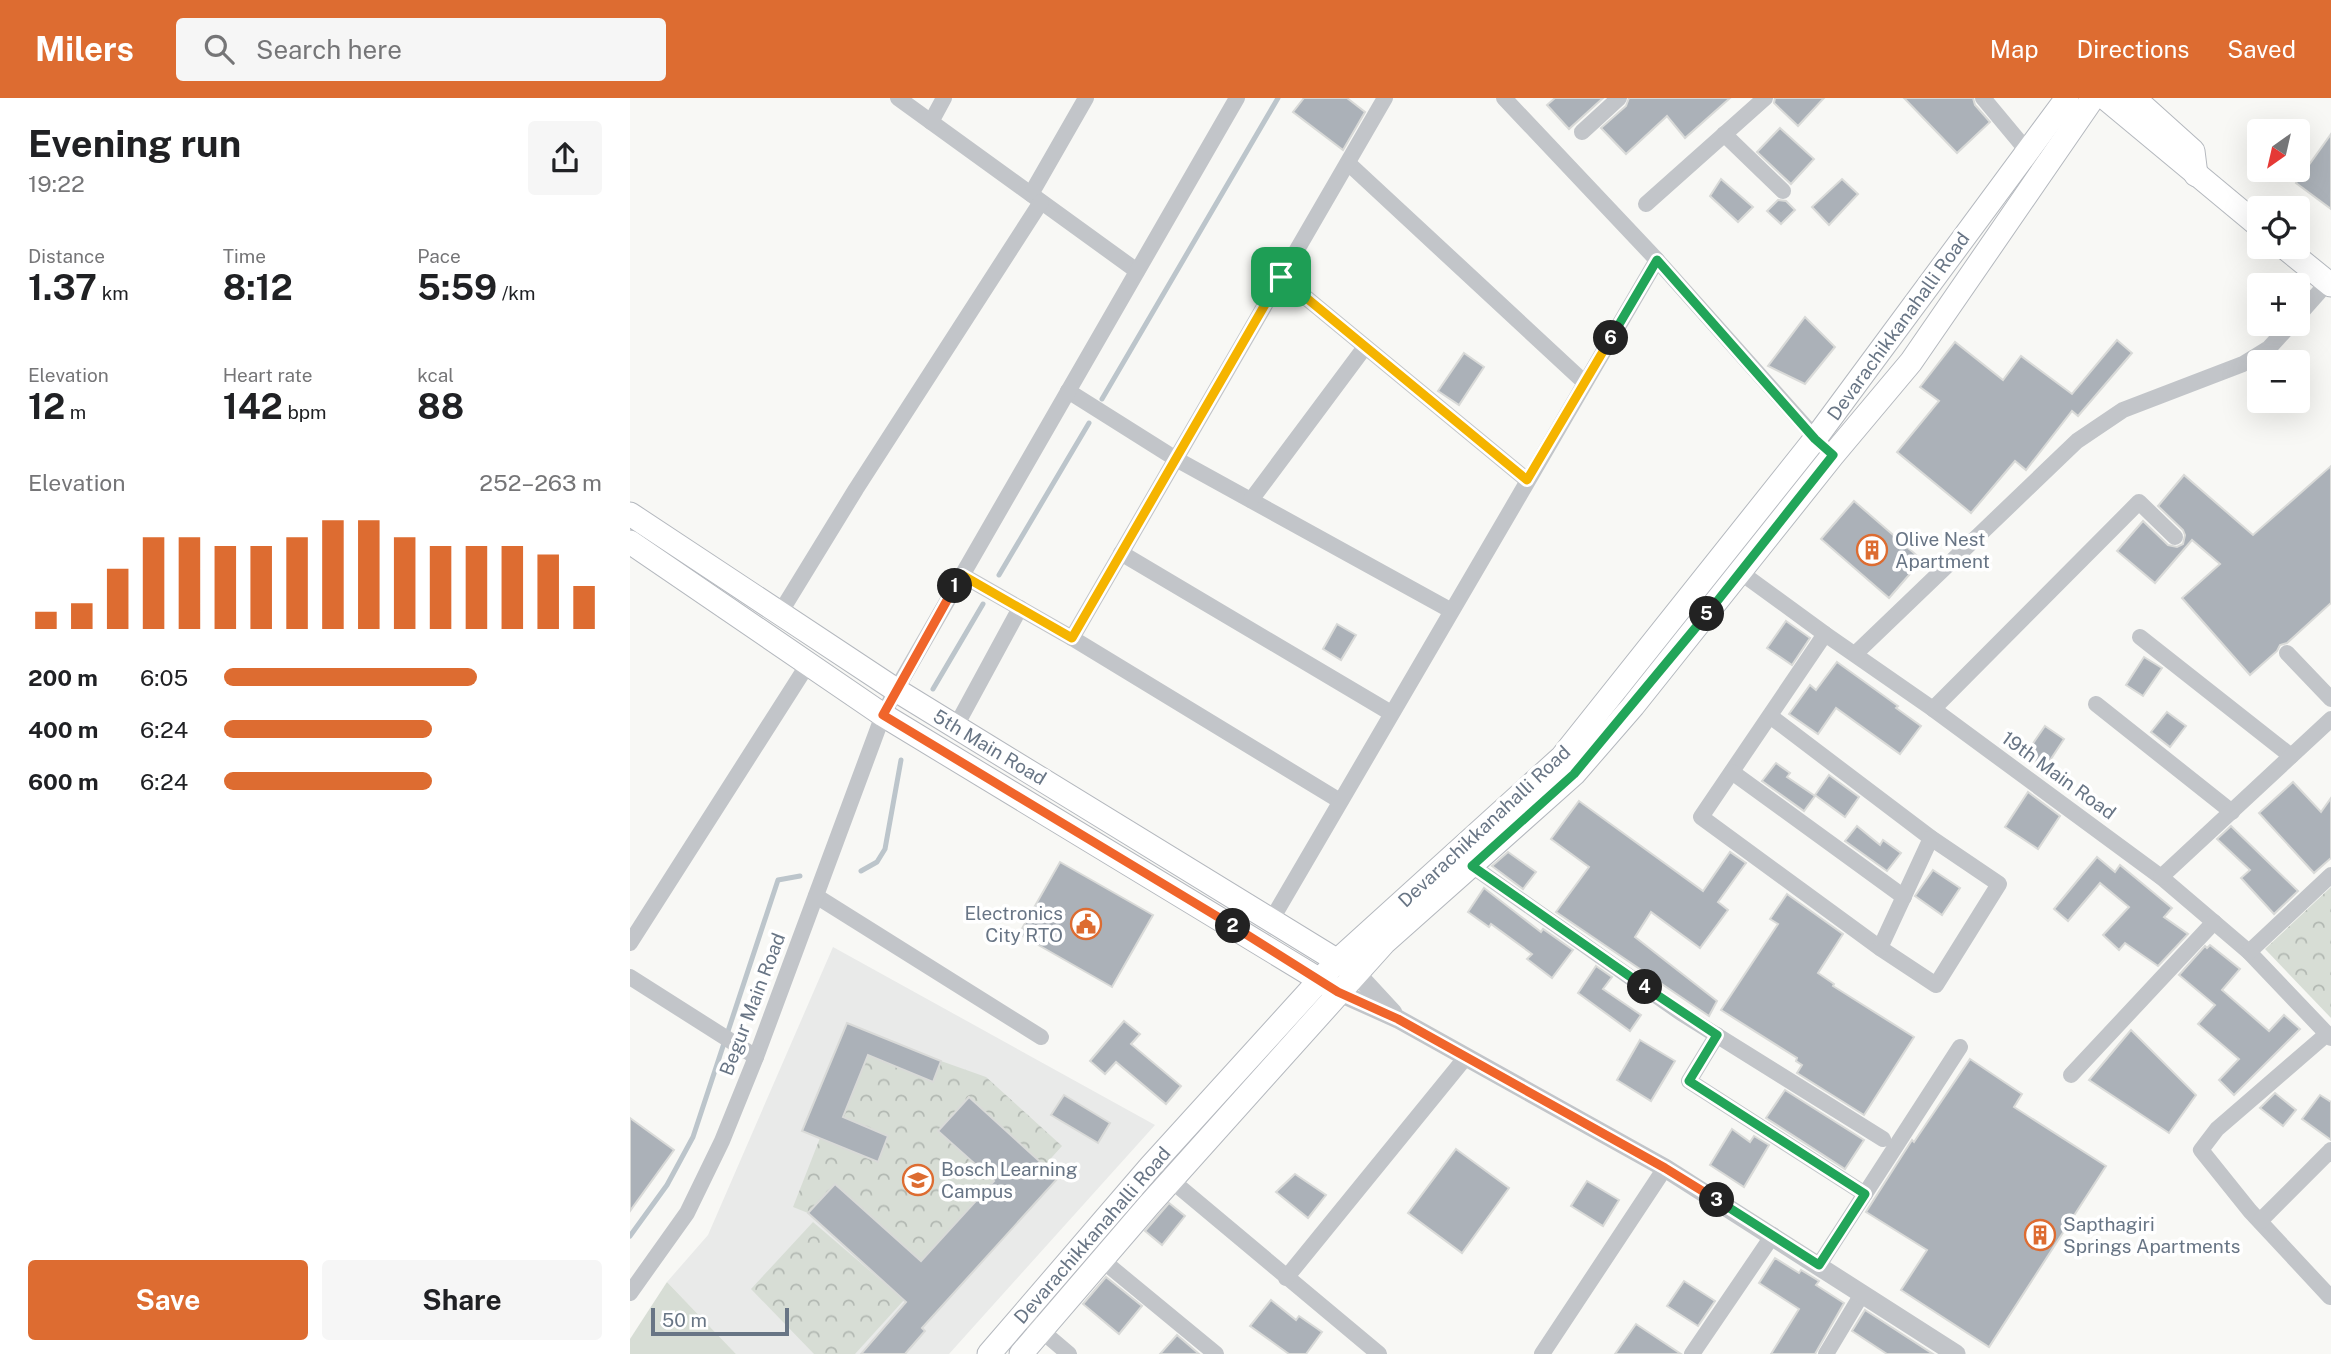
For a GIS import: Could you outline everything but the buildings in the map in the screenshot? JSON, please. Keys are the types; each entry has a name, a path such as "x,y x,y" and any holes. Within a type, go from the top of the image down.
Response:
{"main road":[{"name":"Devarachikkanahalli Road","path":"1021,1354 1171,1180 1347,967 1562,757 1815,439 2067,98"},
{"name":"Devarachikkanahalli Road","path":"1347,967 1384,943 1574,774 1633,706 1833,455 1911,362 2093,98"},
{"path":"2105,98 2247,216"},
{"path":"2134,98 2193,152 2196,175"},
{"path":"2299,259 2329,283"},
{"name":"5th Main Road","path":"630,514 896,690 1347,967"},
{"name":"5th Main Road","path":"630,543 883,715 1330,986"},
{"name":"Devarachikkanahalli Road","path":"989,1354 1150,1167 1330,986"}],"street":[{"path":"898,98 1137,271"},
{"path":"931,122 944,98"},
{"path":"780,613 1036,198 1086,98"},
{"name":"Begur Main Road","path":"630,1293 687,1213 722,1141 756,1057 883,715 1237,98"},
{"path":"1072,638 1385,98"},
{"path":"1504,98 1657,260 1815,439 1833,455"},
{"path":"1582,132 1619,98"},
{"path":"1646,204 1765,98"},
{"path":"1983,98 2043,169"},
{"path":"1724,134 1783,191"},
{"path":"1348,163 1584,382"},
{"path":"1272,919 1450,610 1657,260"},
{"path":"1281,277 1527,480"},
{"path":"2310,303 2329,283"},
{"path":"1855,654 2077,441 2123,410 2243,364 2269,348 2280,336"},
{"path":"1251,500 1365,347"},
{"path":"1068,391 1176,458 1450,610"},
{"path":"1933,709 2140,502 2175,537"},
{"path":"1121,553 1391,713"},
{"name":"19th Main Road","path":"1740,572 1933,709 2161,877 2249,952 2329,1036"},
{"path":"962,575 1072,638 1340,801"},
{"path":"956,726 1020,608"},
{"path":"1770,716 1931,838 1999,884 1936,985 1880,948 1701,817 1825,634"},
{"path":"2140,637 2291,756"},
{"path":"2287,653 2331,699"},
{"path":"630,943 808,664"},
{"path":"2096,704 2232,812"},
{"path":"2161,877 2331,719"},
{"path":"1732,772 1904,897"},
{"path":"1880,948 1931,838"},
{"path":"1472,866 1681,1013 1884,1139"},
{"path":"2249,952 2331,875"},
{"path":"816,896 1041,1037"},
{"path":"2071,1075 2214,922"},
{"path":"1347,967 1398,1019"},
{"path":"630,977 756,1057"},
{"path":"1330,986 1398,1019 1665,1168 1773,1235 1954,1354"},
{"path":"1717,1035 1689,1081 1865,1194"},
{"path":"2329,1036 2217,1129 2201,1150 2260,1221 2330,1297"},
{"path":"1819,1265 1960,1047"},
{"path":"1286,1278 1466,1057"},
{"path":"2260,1221 2331,1150"},
{"path":"1542,1354 1665,1168"},
{"path":"1171,1180 1379,1354"},
{"path":"1692,1354 1773,1235"},
{"path":"1102,1260 1216,1354"},
{"path":"1826,1354 1863,1293"},
{"path":"1023,1315 1069,1354"}],"shaded area":[{"name":"Bosch Learning Campus","path":"833,947 1155,1125 949,1354 736,1354 667,1282 708,1235"}],"green space":[{"path":"2331,887 2331,1018 2265,949"},
{"path":"868,1055 933,1082 941,1061 986,1077 1062,1146 1044,1166 938,1131 994,1181 921,1261 835,1184 808,1213 793,1207 820,1138 843,1117"},
{"path":"813,1222 904,1300 855,1354 814,1354 751,1289"},
{"path":"667,1282 736,1354 630,1354 630,1339"}],"waterway":[{"path":"1102,399 1278,98"},
{"path":"999,575 1089,423"},
{"path":"933,689 983,604"},
{"path":"861,871 877,862 885,849 901,760"},
{"path":"630,1236 667,1185 693,1137 778,880 800,876"}],"place":[{"name":"Olive Nest Apartment","path":"1872,550"},
{"name":"Electronics City RTO","path":"1086,924"},
{"name":"Bosch Learning Campus","path":"918,1180"},
{"name":"Sapthagiri Springs Apartments","path":"2040,1235"}],"route":[{"path":"1657,260 1815,439 1833,455 1633,706 1574,774 1472,866 1681,1013 1717,1035 1689,1081 1865,1194 1819,1265 1665,1168 1398,1019 1338,992 971,766 883,715 962,575 1072,638 1281,277 1527,480 1657,260"}]}
